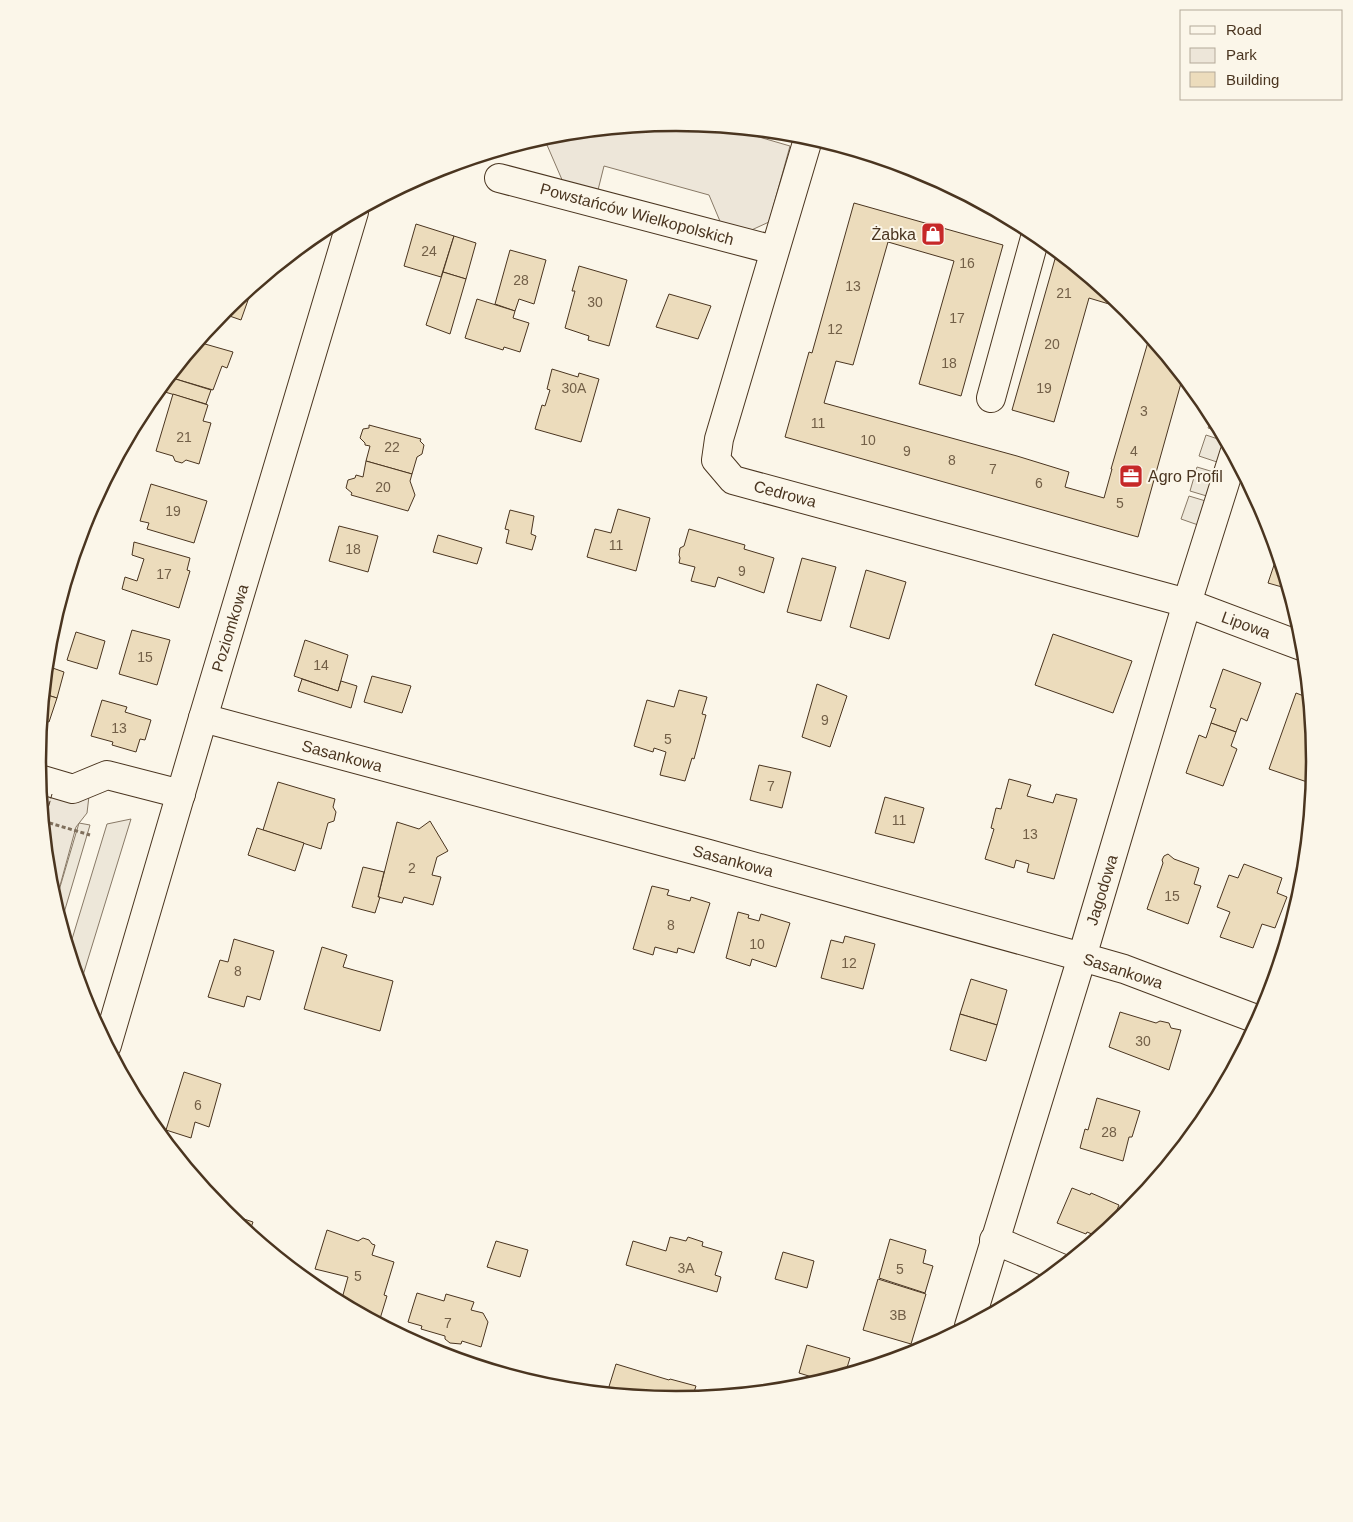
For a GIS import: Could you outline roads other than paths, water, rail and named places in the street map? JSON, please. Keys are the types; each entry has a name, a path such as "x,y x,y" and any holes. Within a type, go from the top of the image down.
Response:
{"street":[{"name":"Cedrowa","path":"805,144 719,439 716,460 734,480 1187,603"},
{"name":"Powstańców Wielkopolskich","path":"499,178 774,250"},
{"name":"Poziomkowa","path":"109,1037 351,221"},
{"path":"991,398 1034,242"},
{"name":"Jagodowa","path":"971,1318 1082,957 1187,603 1231,463"},
{"name":"Lipowa","path":"1187,603 1296,644"},
{"name":"Sasankowa","path":"203,718 709,854 1082,957 1124,969 1252,1017"},
{"path":"47,781 73,788 107,776 181,794"},
{"path":"994,1240 1054,1265"}],"place":[{"name":"Żabka","path":"933,234"},
{"name":"Agro Profil","path":"1131,476"}]}
